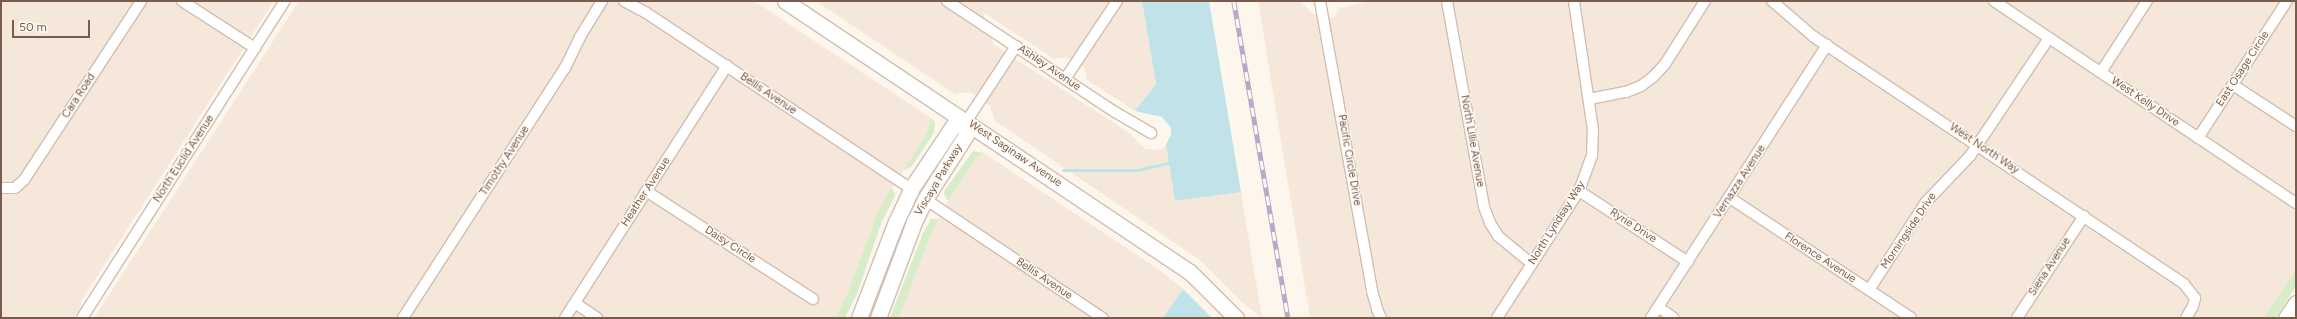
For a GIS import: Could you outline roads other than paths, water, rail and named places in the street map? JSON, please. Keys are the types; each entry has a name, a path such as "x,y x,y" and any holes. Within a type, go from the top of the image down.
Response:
{"street":[{"name":"Cara Road","path":"1,188 15,188 24,180 141,1"},
{"path":"182,1 255,48"},
{"name":"North Euclid Avenue","path":"82,318 286,1"},
{"name":"Timothy Avenue","path":"403,318 565,68 580,37 602,1"},
{"name":"Bellis Avenue","path":"624,1 645,12 911,189"},
{"name":"West Saginaw Avenue","path":"785,1 1190,272 1236,318"},
{"name":"Ashley Avenue","path":"947,1 961,5 1016,46 1131,123 1151,133"},
{"path":"1065,79 1117,1"},
{"name":"Pacific Circle Drive","path":"1320,1 1372,291 1377,310 1381,318"},
{"name":"North Lillie Avenue","path":"1447,1 1484,207 1490,223 1498,236 1532,264"},
{"name":"North Lyndsay Way","path":"1498,318 1579,191 1592,156 1593,130 1574,1"},
{"path":"1589,99 1626,92 1641,86 1653,77 1665,64 1704,1"},
{"name":"West North Way","path":"1772,1 1803,28 1827,45 1978,144 2184,284 2195,298 2193,306 2186,318"},
{"path":"2101,72 2147,1"},
{"name":"East Osage Circle","path":"2198,138 2287,1"},
{"name":"West Kelly Drive","path":"1997,2 2296,203"},
{"name":"Morningside Drive","path":"1869,290 1926,202 1962,166 2049,38"},
{"name":"Vernazza Avenue","path":"1651,318 1730,198 1827,45"},
{"path":"966,122 1016,46"},
{"name":"Heather Avenue","path":"565,318 727,66"},
{"path":"2233,85 2296,126"},
{"name":"Viscaya Parkway","path":"859,318 871,291 891,235 911,189 953,126 966,122 966,135 925,200 904,246 892,285 878,318"},
{"name":"Daisy Circle","path":"646,191 813,299"},
{"name":"Ryrie Drive","path":"1579,191 1688,262"},
{"name":"Florence Avenue","path":"1730,198 1911,318"},
{"name":"Bellis Avenue","path":"925,200 1103,318"},
{"name":"Siena Avenue","path":"2017,318 2084,216"},
{"path":"866,318 872,305 871,291"},
{"path":"575,303 597,318"},
{"path":"2286,318 2296,303"},
{"path":"1658,307 1674,318"}],"water":[{"path":"1142,1 1209,1 1241,192 1175,201 1166,145 1171,134 1171,128 1162,117 1135,111 1156,84"},
{"path":"1183,289 1212,318 1163,318"}],"waterway":[{"path":"1063,170 1137,170 1173,162"}],"railway":[{"path":"1234,1 1288,318"}]}
